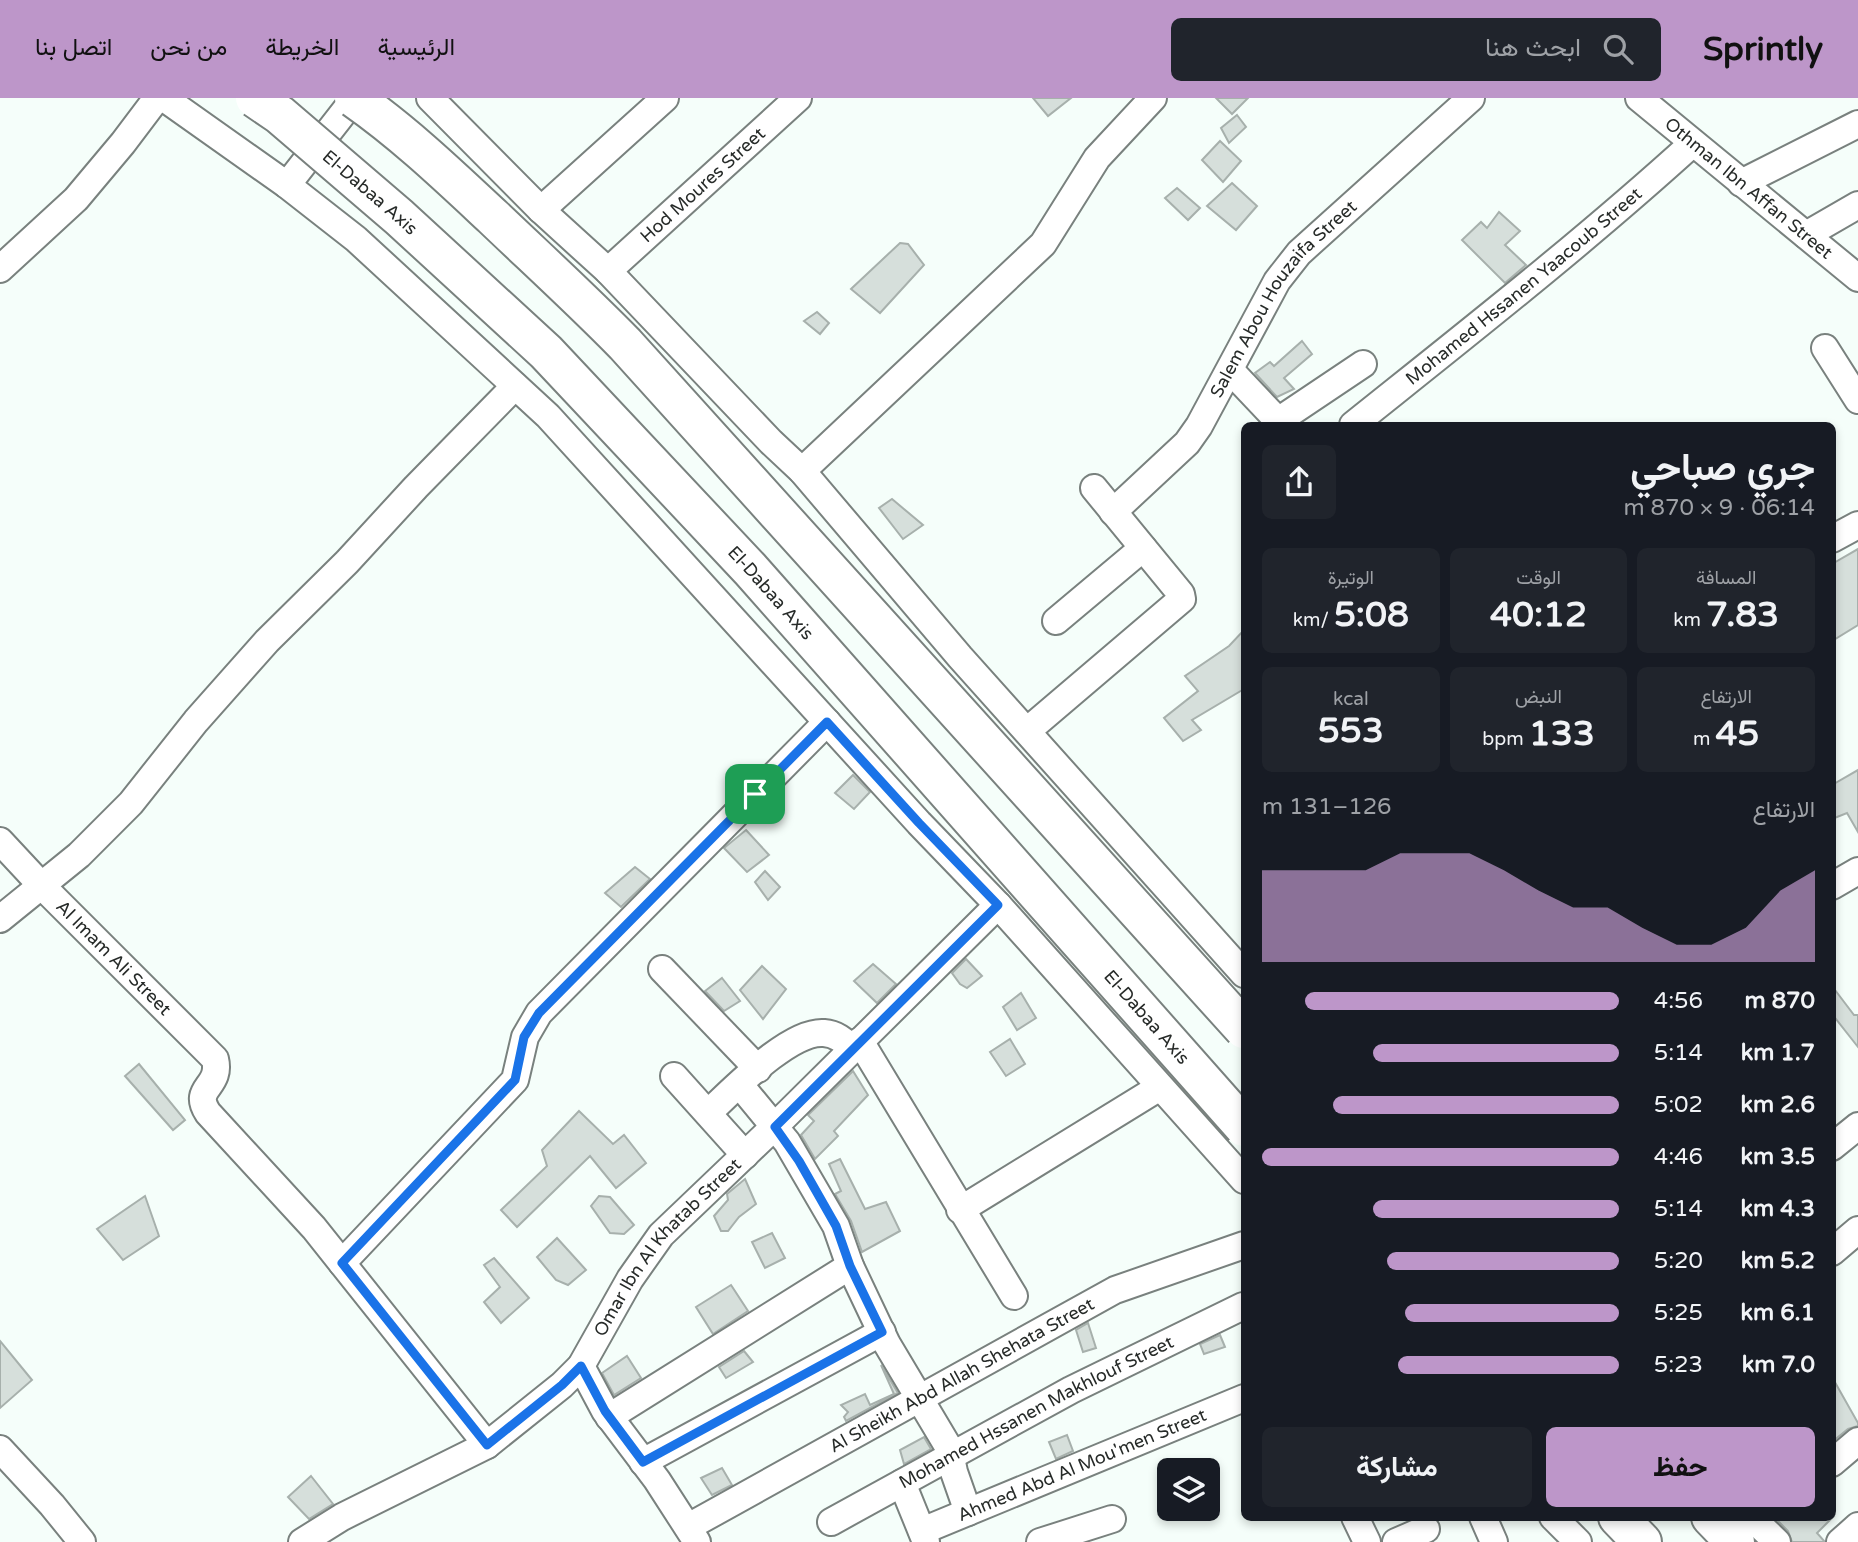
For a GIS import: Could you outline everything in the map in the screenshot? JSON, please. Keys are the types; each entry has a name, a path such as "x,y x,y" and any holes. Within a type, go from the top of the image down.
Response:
{"highway":[{"name":"El-Dabaa Axis","path":"255,98 280,115 382,202 546,352 750,569 1241,1124"},
{"path":"354,98 390,123 430,159 625,344 1241,1026"},
{"path":"1622,1521 1642,1542"},
{"path":"1727,1521 1758,1529"}],"street":[{"path":"0,269 76,199 157,98"},
{"path":"164,98 356,239 548,416 919,823 998,905 1241,1177"},
{"path":"287,186 354,98"},
{"path":"430,98 541,211 608,271 802,471 960,657 1241,971"},
{"path":"541,211 665,98"},
{"name":"Hod Moures Street","path":"608,271 798,98"},
{"path":"802,471 1043,244 1097,158 1153,98"},
{"name":"Salem Abou Houzaifa Street","path":"1113,512 1187,443 1199,426 1277,281 1299,253 1471,98"},
{"name":"Othman Ibn Affan Street","path":"1639,98 1858,278"},
{"path":"1741,183 1858,124"},
{"name":"Mohamed Hssanen Yaacoub Street","path":"1357,422 1641,191 1693,143"},
{"path":"1806,235 1858,205"},
{"path":"1825,348 1858,400"},
{"path":"1281,422 1363,364"},
{"path":"1230,370 1279,422"},
{"path":"0,919 79,855 131,803 197,721 267,641 347,562 515,386"},
{"path":"1027,731 1180,602 1181,594 1094,488"},
{"path":"1836,537 1858,525"},
{"path":"1056,621 1143,548"},
{"path":"487,1445 342,1263 515,1080 524,1037 539,1013 827,722"},
{"name":"Al Imam Ali Street","path":"0,841 41,886 215,1059 215,1079 204,1093 203,1101 208,1113 314,1228 342,1263"},
{"path":"1836,884 1858,872"},
{"name":"Omar Ibn Al Khatab Street","path":"302,1542 342,1517 487,1445 562,1385 581,1366 630,1279 660,1234 775,1127 998,905"},
{"path":"662,969 749,1077 775,1127 799,1161 836,1226 850,1266 882,1332 946,1441 968,1512"},
{"path":"708,1113 790,1043 813,1033 838,1036 856,1045 1014,1296"},
{"path":"674,1076 745,1155"},
{"path":"960,1210 1160,1087"},
{"path":"1836,1144 1858,1126"},
{"path":"1836,1249 1858,1230"},
{"name":"Al Sheikh Abd Allah Shehata Street","path":"693,1535 920,1398 1115,1290 1241,1246"},
{"path":"609,1416 850,1266"},
{"name":"Mohamed Hssanen Makhlouf Street","path":"831,1522 1072,1390 1241,1307"},
{"path":"643,1462 882,1332"},
{"path":"581,1366 609,1416 693,1535"},
{"name":"Ahmed Abd Al Mou'men Street","path":"924,1537 968,1512 1241,1399"},
{"path":"1836,1460 1858,1441"},
{"path":"0,1448 82,1542"},
{"path":"902,1483 924,1537"},
{"path":"1040,1542 1112,1518"},
{"path":"1357,1521 1367,1542"},
{"path":"1485,1521 1494,1542"},
{"path":"1557,1521 1578,1542"},
{"path":"1840,1542 1858,1525"},
{"path":"1396,1542 1427,1529"}],"building":[{"path":"1033,98 1071,98 1048,116"},
{"path":"1216,98 1248,98 1232,114"},
{"path":"1237,115 1246,127 1229,143 1221,128"},
{"path":"1220,141 1241,161 1223,182 1202,160"},
{"path":"1232,183 1257,206 1236,230 1207,206"},
{"path":"1177,188 1200,208 1188,220 1165,198"},
{"path":"1499,212 1520,231 1505,245 1526,265 1505,283 1462,240 1481,222 1487,228"},
{"path":"900,243 908,244 924,265 880,313 851,289"},
{"path":"817,312 829,323 820,334 804,321"},
{"path":"1302,341 1312,354 1284,378 1294,389 1277,397 1255,373 1270,362 1274,366"},
{"path":"892,499 923,525 903,539 879,508"},
{"path":"1858,549 1858,625 1836,639 1836,562"},
{"path":"1241,633 1241,691 1192,720 1201,730 1183,741 1164,718 1198,691 1185,676 1229,646"},
{"path":"1858,770 1858,832 1847,813 1836,817 1836,783"},
{"path":"853,775 870,792 854,809 835,793"},
{"path":"746,830 769,855 747,872 724,848"},
{"path":"635,867 650,879 621,907 605,893"},
{"path":"765,871 780,887 768,900 755,882"},
{"path":"966,959 982,976 967,988 960,984 952,973"},
{"path":"873,964 896,984 877,1003 854,981"},
{"path":"762,966 786,989 763,1019 740,990"},
{"path":"722,978 740,1001 724,1011 705,991"},
{"path":"1836,991 1854,1015 1858,1015 1858,1047 1836,1019"},
{"path":"1021,993 1036,1018 1017,1030 1003,1007"},
{"path":"1010,1039 1025,1064 1006,1076 990,1052"},
{"path":"139,1064 185,1120 173,1130 125,1076"},
{"path":"853,1071 868,1095 834,1131 838,1136 815,1159 801,1135 814,1121 808,1115"},
{"path":"579,1111 613,1144 624,1135 646,1163 616,1188 590,1156 517,1227 501,1210 547,1166 542,1150"},
{"path":"840,1159 865,1209 886,1202 900,1231 862,1252 851,1221 835,1194 841,1191 829,1164"},
{"path":"745,1179 756,1204 739,1217 728,1231 721,1231 714,1216 728,1200 727,1194"},
{"path":"145,1196 159,1236 123,1260 97,1229"},
{"path":"599,1196 610,1197 634,1225 624,1234 610,1233 591,1206"},
{"path":"772,1233 785,1258 765,1268 752,1242"},
{"path":"557,1238 586,1270 568,1285 556,1280 537,1257"},
{"path":"494,1258 529,1298 501,1323 484,1302 500,1287 484,1265"},
{"path":"731,1285 748,1311 713,1334 696,1307"},
{"path":"1088,1323 1096,1348 1083,1352 1076,1330"},
{"path":"1220,1335 1225,1347 1204,1354 1200,1344"},
{"path":"0,1341 32,1380 0,1408"},
{"path":"744,1351 753,1362 726,1378 719,1367"},
{"path":"627,1356 641,1378 614,1395 602,1373"},
{"path":"881,1365 898,1393 846,1421 844,1417 848,1412 841,1405 865,1394 870,1405 894,1394"},
{"path":"1836,1384 1858,1423 1858,1426 1848,1429 1836,1439"},
{"path":"1067,1435 1073,1451 1056,1459 1049,1442"},
{"path":"924,1437 931,1449 904,1464 900,1450"},
{"path":"722,1468 732,1485 712,1495 701,1478"},
{"path":"311,1476 333,1504 309,1519 288,1497"},
{"path":"1778,1521 1829,1521 1817,1533 1825,1542 1792,1542 1788,1531"}],"route":[{"path":"827,722 998,905 775,1127 799,1161 836,1226 850,1266 882,1332 643,1462 605,1411 581,1366 562,1385 487,1445 342,1263 515,1080 524,1037 539,1013 755,794 827,722"}]}
